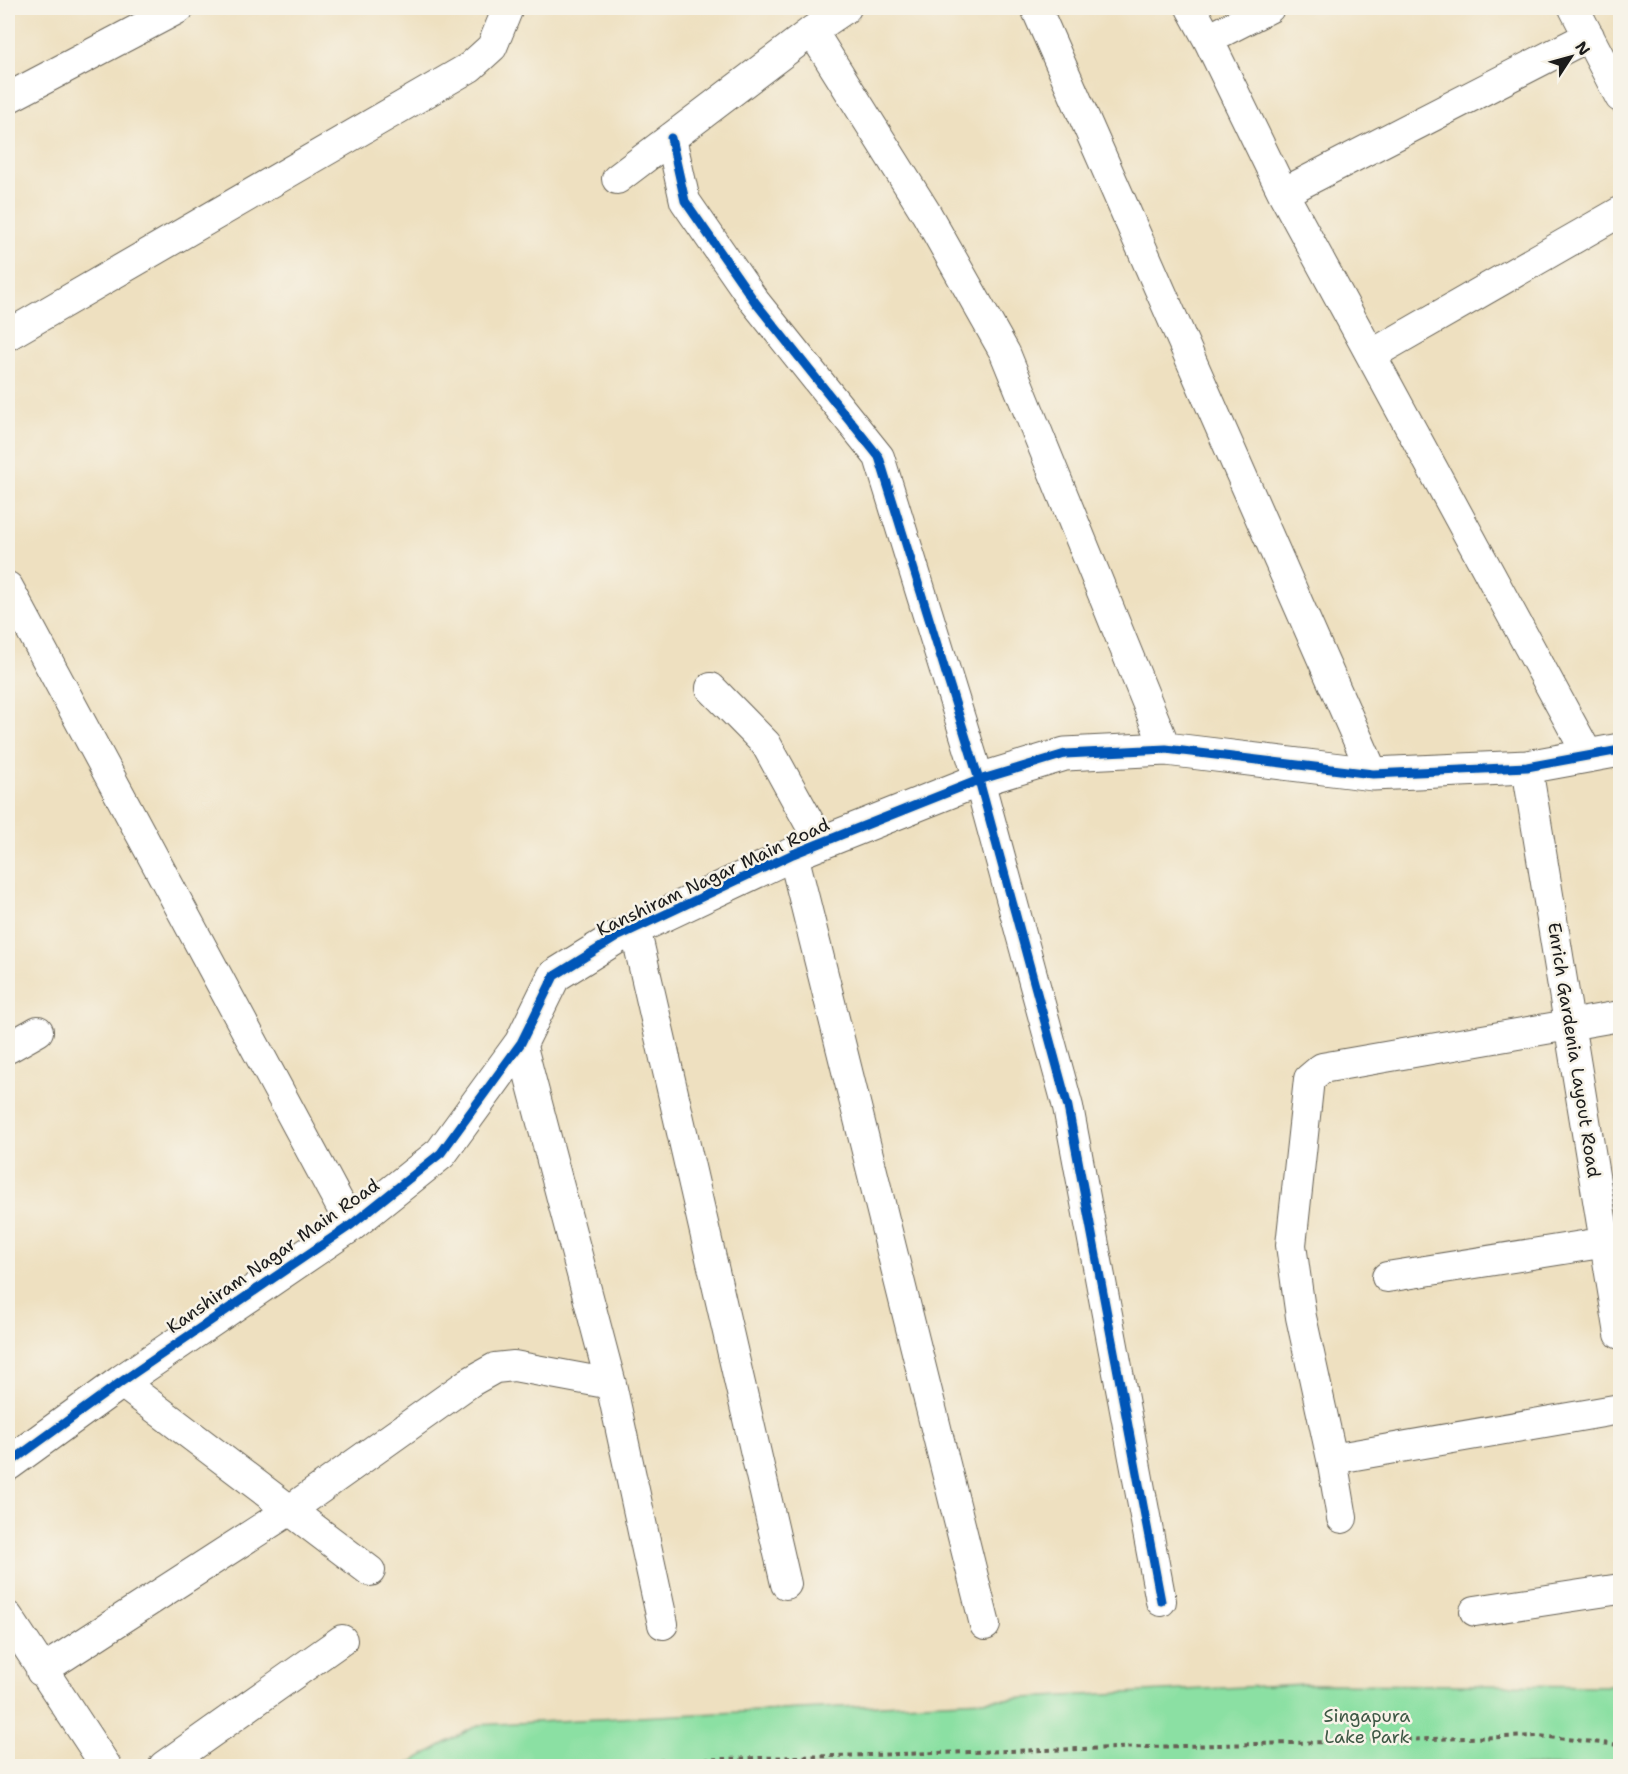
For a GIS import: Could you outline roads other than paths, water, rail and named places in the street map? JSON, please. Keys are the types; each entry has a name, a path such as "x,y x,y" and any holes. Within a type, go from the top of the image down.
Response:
{"street":[{"path":"8,98 179,8"},
{"path":"8,335 470,67 492,47 508,8"},
{"path":"616,179 812,31 846,8"},
{"path":"1036,8 1373,774"},
{"path":"1191,8 1283,193 1588,757"},
{"path":"1208,39 1269,8"},
{"path":"1574,8 1620,97"},
{"path":"812,31 926,213 1005,353 1166,748"},
{"path":"1283,193 1589,36"},
{"path":"671,138 686,201 755,302 879,457 979,780 1068,1107 1161,1601"},
{"path":"1371,355 1620,212"},
{"path":"8,587 351,1225"},
{"path":"711,688 766,744 807,849 985,1625"},
{"name":"Kanshiram Nagar Main Road","path":"8,1464 121,1382 351,1225 441,1153 521,1043 554,976 634,928 807,849 979,780 1065,754 1166,748 1373,774 1527,767 1620,750"},
{"name":"Enrich Gardenia Layout Road","path":"1527,767 1569,1026 1613,1242 1620,1334"},
{"path":"634,928 786,1584"},
{"path":"1342,1518 1332,1459 1301,1317 1291,1245 1309,1079 1322,1068 1620,1016"},
{"path":"8,1048 38,1031"},
{"path":"521,1043 611,1384 663,1624"},
{"path":"1387,1277 1613,1242"},
{"path":"42,1671 290,1510 470,1382 495,1368 514,1366 611,1384"},
{"path":"121,1382 370,1571"},
{"path":"1332,1459 1620,1409"},
{"path":"1475,1611 1620,1589"},
{"path":"8,1617 106,1767"},
{"path":"164,1767 342,1640"}],"park label":[{"name":"Singapura Lake Park","path":"1367,1726"}]}
